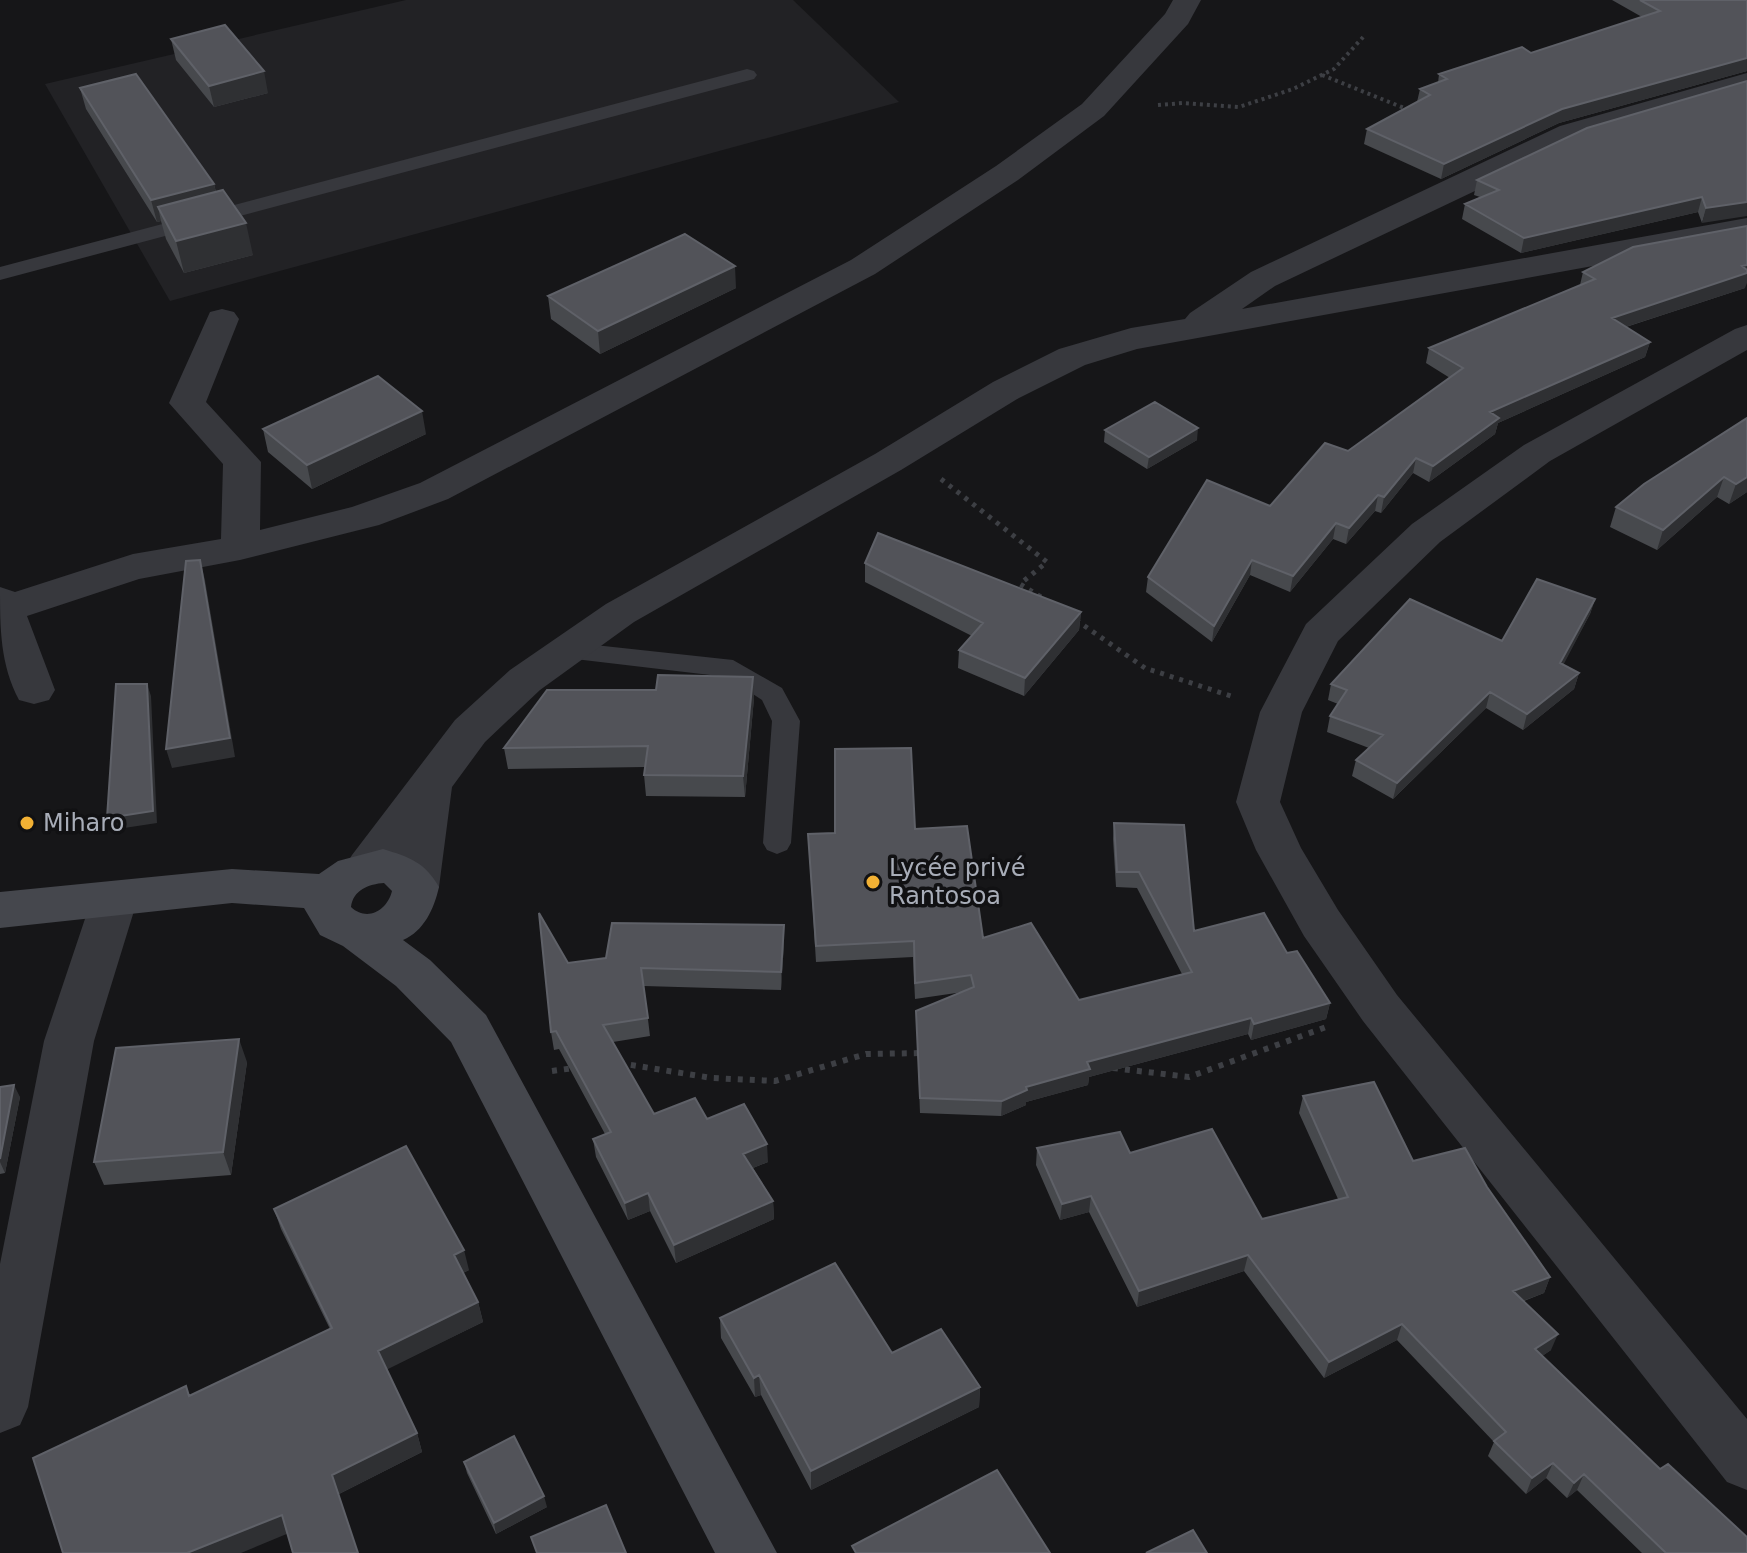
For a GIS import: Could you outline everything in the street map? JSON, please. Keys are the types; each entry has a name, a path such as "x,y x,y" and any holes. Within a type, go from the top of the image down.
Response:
{"street":[{"path":"34,690 2,607 133,567 240,548 365,516 434,491 863,267 1007,173 1093,110 1178,18 1187,0"},
{"path":"1190,329 1263,279 1571,133 1747,82"},
{"path":"368,867 470,731 525,680 620,613 719,560 1006,390 1072,357 1131,339 1747,228"},
{"path":"222,319 187,403 242,462 240,548"},
{"path":"1747,336 1537,453 1426,533 1321,634 1281,712 1258,802 1279,850 1321,923 1380,1008 1747,1463"},
{"path":"413,973 412,901 431,780"},
{"path":"343,917 343,878 368,867 383,866 400,871 412,901"},
{"path":"0,910 232,886 343,917 374,932 398,923 412,901"},
{"path":"0,1407 69,1041 115,898"},
{"path":"343,917 413,973 469,1029 747,1553"}],"lane":[{"path":"0,274 747,75"},
{"path":"567,651 733,669 772,694 786,721 777,843"}],"path":[{"path":"1093,110 1183,103 1239,107 1293,89 1334,69 1365,35"},
{"path":"1321,75 1414,113"},
{"path":"905,451 1047,562 1020,584 1043,599"},
{"path":"1066,613 1145,668 1281,712"},
{"path":"1108,1068 1189,1077 1380,1008"},
{"path":"616,1062 712,1078 775,1081 866,1054 927,1053"},
{"path":"496,1079 586,1066"}],"shaded area":[{"path":"406,0 793,0 899,102 170,301 45,84"}],"building":[{"path":"1640,0 1747,0 1747,58 1562,109 1444,164 1367,129 1430,95 1420,89 1447,79 1439,74 1522,47 1531,53 1660,11"},
{"path":"225,25 264,71 209,86 171,39"},
{"path":"136,74 214,184 151,200 80,88"},
{"path":"1747,81 1747,202 1706,208 1702,197 1524,238 1465,204 1499,190 1477,180 1587,128"},
{"path":"223,190 246,223 176,241 158,207"},
{"path":"1747,226 1747,265 1742,266 1747,273 1612,318 1650,342 1490,412 1499,418 1433,466 1416,458 1384,497 1378,495 1349,528 1336,523 1293,576 1252,560 1214,626 1148,577 1207,480 1270,506 1325,443 1348,451 1463,368 1429,348 1595,279 1583,272 1633,247"},
{"path":"685,234 735,266 598,331 548,296"},
{"path":"378,376 422,411 307,465 263,429"},
{"path":"1155,402 1198,428 1149,457 1105,430"},
{"path":"1747,418 1747,477 1736,484 1724,477 1663,530 1616,507 1644,484"},
{"path":"878,533 1081,612 1025,678 959,650 983,623 865,563"},
{"path":"200,560 230,738 166,749 186,561"},
{"path":"1537,579 1595,599 1560,663 1579,673 1527,714 1490,692 1397,783 1356,760 1383,735 1330,716 1347,690 1331,684 1410,599 1502,641"},
{"path":"658,675 753,677 743,776 644,775 648,746 504,748 547,690 656,690"},
{"path":"116,684 147,684 153,811 107,818"},
{"path":"911,748 915,829 967,826 983,938 1031,923 1079,1000 1192,972 1139,872 1117,872 1114,823 1184,825 1194,931 1264,913 1287,953 1297,951 1330,1003 1254,1024 1251,1018 1087,1062 1090,1069 1026,1087 1027,1090 1002,1101 920,1098 916,1011 974,987 971,975 915,983 914,941 816,946 808,834 835,833 835,749"},
{"path":"539,913 568,963 606,958 612,923 784,925 781,972 641,968 648,1018 603,1025 654,1114 695,1098 707,1119 744,1104 767,1144 743,1154 773,1201 674,1245 648,1193 625,1203 593,1139 611,1132 556,1031 551,1032"},
{"path":"239,1039 223,1152 94,1162 116,1048"},
{"path":"1374,1082 1413,1161 1465,1148 1487,1187 1550,1277 1513,1291 1558,1334 1535,1349 1660,1469 1668,1464 1747,1537 1747,1553 1666,1553 1584,1474 1574,1483 1553,1463 1532,1478 1494,1441 1506,1432 1402,1324 1329,1362 1248,1255 1139,1291 1091,1196 1062,1204 1037,1148 1120,1132 1130,1153 1212,1129 1262,1219 1348,1197 1303,1096"},
{"path":"14,1085 0,1159 0,1087"},
{"path":"406,1146 464,1250 454,1255 478,1302 378,1351 417,1433 332,1475 358,1553 293,1553 282,1515 187,1553 63,1553 33,1458 186,1386 189,1396 332,1328 274,1209"},
{"path":"835,1263 892,1353 941,1329 980,1387 811,1471 759,1375 754,1378 720,1318"},
{"path":"514,1436 544,1496 494,1523 464,1462"},
{"path":"997,1470 1050,1553 856,1553 852,1546"},
{"path":"606,1505 626,1553 537,1553 531,1537"},
{"path":"1193,1530 1207,1553 1146,1553"}],"place":[{"name":"Miharo","path":"27,823"},
{"name":"Lycée privé Rantosoa","path":"873,882"}]}
